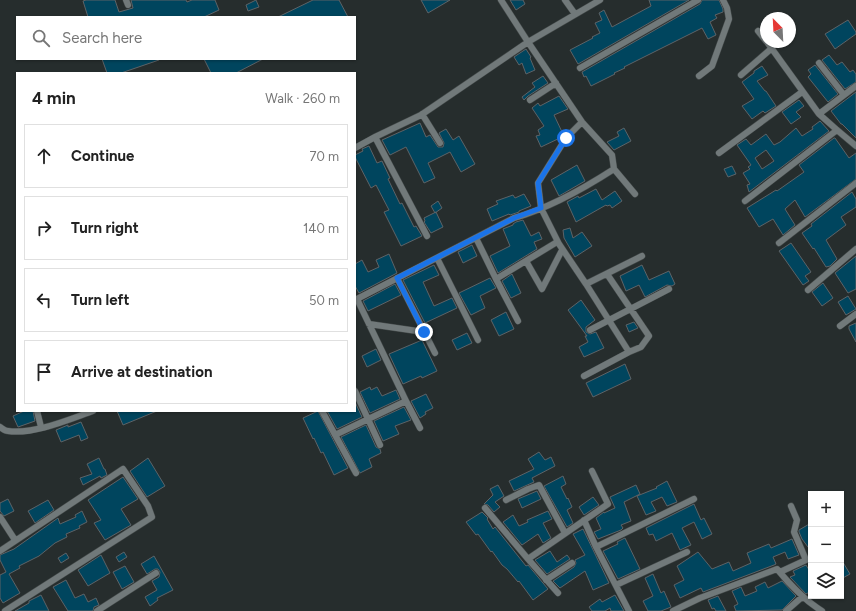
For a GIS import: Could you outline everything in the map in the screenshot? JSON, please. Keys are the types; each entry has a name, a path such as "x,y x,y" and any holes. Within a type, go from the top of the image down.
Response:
{"street":[{"path":"500,0 582,122 612,155 614,169 635,194"},
{"path":"565,0 575,14"},
{"path":"356,147 422,114 528,42 600,0"},
{"path":"580,68 698,0"},
{"path":"700,76 712,66 730,19 723,0"},
{"path":"741,75 772,48 819,114 856,146"},
{"path":"819,63 844,95"},
{"path":"530,100 556,83"},
{"path":"819,114 856,86"},
{"path":"719,153 802,92"},
{"path":"422,114 440,144"},
{"path":"582,122 566,138 538,183 541,208 557,242 586,284 629,352"},
{"path":"745,201 837,130"},
{"path":"375,137 427,236"},
{"path":"420,428 356,300 514,218 579,191 614,169"},
{"path":"779,243 855,187"},
{"path":"476,238 518,321"},
{"path":"496,279 557,242"},
{"path":"526,260 542,289 562,250"},
{"path":"808,290 856,250"},
{"path":"586,284 642,256"},
{"path":"437,258 478,340"},
{"path":"584,376 641,347 649,336 607,274"},
{"path":"397,278 434,353"},
{"path":"590,330 669,288"},
{"path":"840,326 856,314"},
{"path":"369,324 424,332"},
{"path":"356,393 380,445"},
{"path":"335,435 406,401"},
{"path":"37,412 41,427"},
{"path":"0,427 6,431 22,432 88,412"},
{"path":"323,412 356,473"},
{"path":"0,551 123,469 148,506 152,517 5,611"},
{"path":"528,559 608,504 592,471"},
{"path":"506,500 539,485 565,533"},
{"path":"596,548 694,499"},
{"path":"780,572 806,560 794,532 797,520 791,506"},
{"path":"485,508 558,593"},
{"path":"0,517 15,540"},
{"path":"584,520 596,548 629,611"},
{"path":"616,585 687,552"},
{"path":"546,580 572,563"},
{"path":"673,611 700,598 778,569 802,597 822,611"},
{"path":"98,611 156,573"},
{"path":"786,611 802,597"}],"building":[{"path":"115,0 119,12 133,8 131,0 186,0 187,2 192,0 215,0 219,10 206,16 88,16 83,1"},
{"path":"256,0 259,7 248,11 246,5"},
{"path":"313,0 339,0 347,16 280,16"},
{"path":"421,0 450,0 428,13"},
{"path":"510,0 523,0 525,4 516,10"},
{"path":"649,0 689,0 578,64 570,50 600,33 595,23 602,20 599,13 604,10 612,27 651,6"},
{"path":"702,0 719,0 723,9 723,12 715,15 717,18 710,22 716,35 708,39 702,28 624,67 625,68 614,73 615,74 591,86 586,76 584,77 582,72 700,4"},
{"path":"848,20 856,34 835,49 825,34"},
{"path":"526,49 531,57 530,58 535,70 526,74 522,63 519,65 514,57"},
{"path":"829,55 837,65 842,62 850,72 853,70 856,74 856,82 845,89 822,60"},
{"path":"102,60 159,60 124,72 107,72"},
{"path":"204,60 261,60 238,72 210,72"},
{"path":"815,65 838,94 828,102 808,77 811,74 808,70"},
{"path":"762,66 768,75 757,81 776,106 765,113 763,111 752,119 742,106 754,99 742,82"},
{"path":"543,76 548,83 524,100 522,97 535,87 532,83"},
{"path":"856,92 856,138 841,124 831,111"},
{"path":"559,96 568,109 554,115 563,134 562,137 541,147 536,136 540,135 538,130 544,126 532,108 538,103 540,106"},
{"path":"799,100 804,106 796,112 801,117 791,124 782,112"},
{"path":"820,121 829,131 749,192 747,185 750,184 743,173 750,169 748,167 751,165 737,145 746,139 751,145 766,134 774,145 780,142 796,128 802,136 813,129 812,127","holes":["766,150 774,161 762,169 755,158"]},
{"path":"420,123 426,137 430,135 438,147 443,147 444,143 439,133 446,129 453,140 459,136 475,164 461,172 450,152 428,163 435,178 424,183 406,147 390,155 382,140"},
{"path":"624,128 631,141 614,150 607,142 619,136 617,132"},
{"path":"834,138 849,158 856,153 856,179 805,217 795,200 785,209 795,225 783,235 773,219 759,227 747,208 776,190 777,191 804,172 799,165"},
{"path":"369,146 377,163 382,161 390,178 388,179 400,204 402,203 414,227 416,226 422,236 401,246 384,212 389,210 376,185 371,188 356,159 356,154 363,151 362,149"},
{"path":"577,165 585,181 559,196 551,180"},
{"path":"732,166 736,174 728,177 724,169"},
{"path":"596,189 602,200 615,191 622,201 612,208 610,205 606,205 576,222 567,202 578,196 579,198"},
{"path":"852,192 856,199 856,207 841,217 846,225 826,240 837,259 830,266 826,267 802,233 812,226 811,224"},
{"path":"524,194 531,206 519,212 509,214 492,221 487,209 498,204 496,201 513,195 515,198"},
{"path":"438,201 442,208 435,213 431,206"},
{"path":"436,212 443,227 431,233 424,222 424,218"},
{"path":"523,220 531,236 539,232 542,239 534,242 537,249 498,273 490,256 510,246 503,229"},
{"path":"570,228 573,238 582,232 592,246 575,257 564,238 563,230"},
{"path":"791,243 811,272 805,276 809,281 803,285 779,251"},
{"path":"472,245 477,256 463,263 458,252"},
{"path":"389,254 397,273 359,293 356,288 356,263 362,260 368,272 379,267 376,260"},
{"path":"856,256 856,289 848,293 835,273"},
{"path":"434,265 439,275 423,282 434,306 452,298 457,308 425,323 403,280"},
{"path":"642,265 649,280 669,271 675,284 672,286 667,285 645,297 639,285 626,291 620,276"},
{"path":"512,274 521,293 511,298 502,281"},
{"path":"490,278 496,288 480,296 485,308 471,315 459,293"},
{"path":"823,283 833,298 822,306 812,292"},
{"path":"395,284 401,295 368,311 363,301"},
{"path":"848,296 856,309 846,315 838,302"},
{"path":"581,300 595,320 586,327 586,332 590,334 596,332 604,348 584,357 579,347 588,342 585,336 587,336 568,310"},
{"path":"506,312 514,329 499,336 491,320"},
{"path":"634,322 638,328 629,332 626,325"},
{"path":"856,323 856,342 849,329 849,326"},
{"path":"467,333 472,343 457,350 452,340"},
{"path":"422,340 437,371 403,384 389,354"},
{"path":"376,349 381,360 367,367 362,356"},
{"path":"625,364 631,379 593,397 586,383"},
{"path":"370,387 371,390 377,387 382,396 396,390 400,399 370,413 360,392"},
{"path":"426,394 433,408 425,412 426,414 420,418 411,401"},
{"path":"356,404 362,417 337,429 328,412 356,412"},
{"path":"404,407 411,420 395,426 399,434 383,441 374,421"},
{"path":"22,412 33,412 35,421 18,427 13,416"},
{"path":"117,412 155,412 123,425"},
{"path":"319,412 348,468 334,475 323,452 321,453 303,418"},
{"path":"81,422 88,438 81,441 79,435 61,442 56,430"},
{"path":"366,425 376,447 380,449 381,453 369,459 372,467 360,473 341,437"},
{"path":"539,452 545,460 551,457 555,466 532,478 534,482 514,491 509,481 534,469 528,459"},
{"path":"99,458 107,475 101,478 100,476 83,485 80,478 92,474 87,464"},
{"path":"148,458 165,486 147,497 130,471"},
{"path":"563,476 566,484 561,487 572,507 567,510 573,523 567,527 544,486"},
{"path":"123,477 138,499 121,509 131,525 105,540 94,523 101,520 88,500"},
{"path":"667,481 677,502 667,506 662,497 651,502 656,511 646,515 637,496 657,488 656,487"},
{"path":"498,485 504,496 495,502 500,507 494,512 488,505 484,504 493,495 490,489"},
{"path":"636,485 640,494 624,502 631,521 621,525 623,528 621,530 598,539 594,532 601,529 596,518 604,512 615,508 610,497"},
{"path":"537,491 541,499 522,508 518,499"},
{"path":"593,497 599,505 584,515 579,507"},
{"path":"8,499 14,511 4,516 0,511 0,503"},
{"path":"48,500 54,510 35,523 28,511"},
{"path":"694,504 701,520 704,518 712,534 702,539 694,522 682,528 691,545 680,550 672,533 656,541 653,534 649,535 646,528"},
{"path":"82,511 87,522 79,526 80,528 66,534 67,537 55,543 39,556 19,566 20,568 9,574 20,593 3,603 0,598 0,575 6,572 0,560 0,555 14,549 58,518 60,524 76,517 75,515"},
{"path":"548,511 552,519 543,523 551,538 543,543 538,534 522,545 503,522 513,515 519,526 528,522 527,520"},
{"path":"482,512 488,518 487,519 493,529 495,527 526,566 528,565 548,589 533,600 519,581 518,582 502,565 478,534 476,535 466,522"},
{"path":"808,525 808,547 802,539 799,530"},
{"path":"583,529 609,583 593,590 585,571 560,588 553,581 574,567 576,563 575,560 585,555 573,534"},
{"path":"625,538 640,569 618,579 603,551 618,544 617,542"},
{"path":"792,539 799,555 788,559 785,552 773,557 776,564 774,565 703,592 701,588 680,598 674,585 684,580 677,566 698,552 712,569 729,562 733,571 751,563 747,553 769,544 771,548"},
{"path":"550,551 557,562 567,555 570,559 547,574 535,560"},
{"path":"124,552 127,557 119,562 116,557"},
{"path":"66,553 69,558 61,563 58,558"},
{"path":"101,555 110,573 88,586 78,570"},
{"path":"154,556 173,590 157,598 158,600 150,606 145,597 157,590 152,581 159,577 160,572 158,569 155,569 147,574 141,564"},
{"path":"844,564 850,574 844,577"},
{"path":"806,565 808,568 808,593 806,594 790,577 795,575 793,571"},
{"path":"125,566 134,582 122,589 113,572"},
{"path":"653,574 661,593 664,591 671,607 661,611 648,611 643,601 653,596 645,578"},
{"path":"66,580 75,598 84,594 88,602 96,598 99,605 94,607 93,611 68,611 53,587"},
{"path":"782,581 796,596 782,610 736,611 734,606 738,604 732,591 741,587 745,596 757,591 755,587 765,582 768,588"},
{"path":"41,595 49,611 15,611 29,603 29,601"},
{"path":"615,595 624,611 611,611 610,608 605,611 592,611 589,607 600,599 602,602"},
{"path":"718,596 726,611 716,611 714,608 712,609 708,600"}],"route":[{"path":"424,332 397,278 514,218 524,216 541,208 538,183 566,138"}]}
